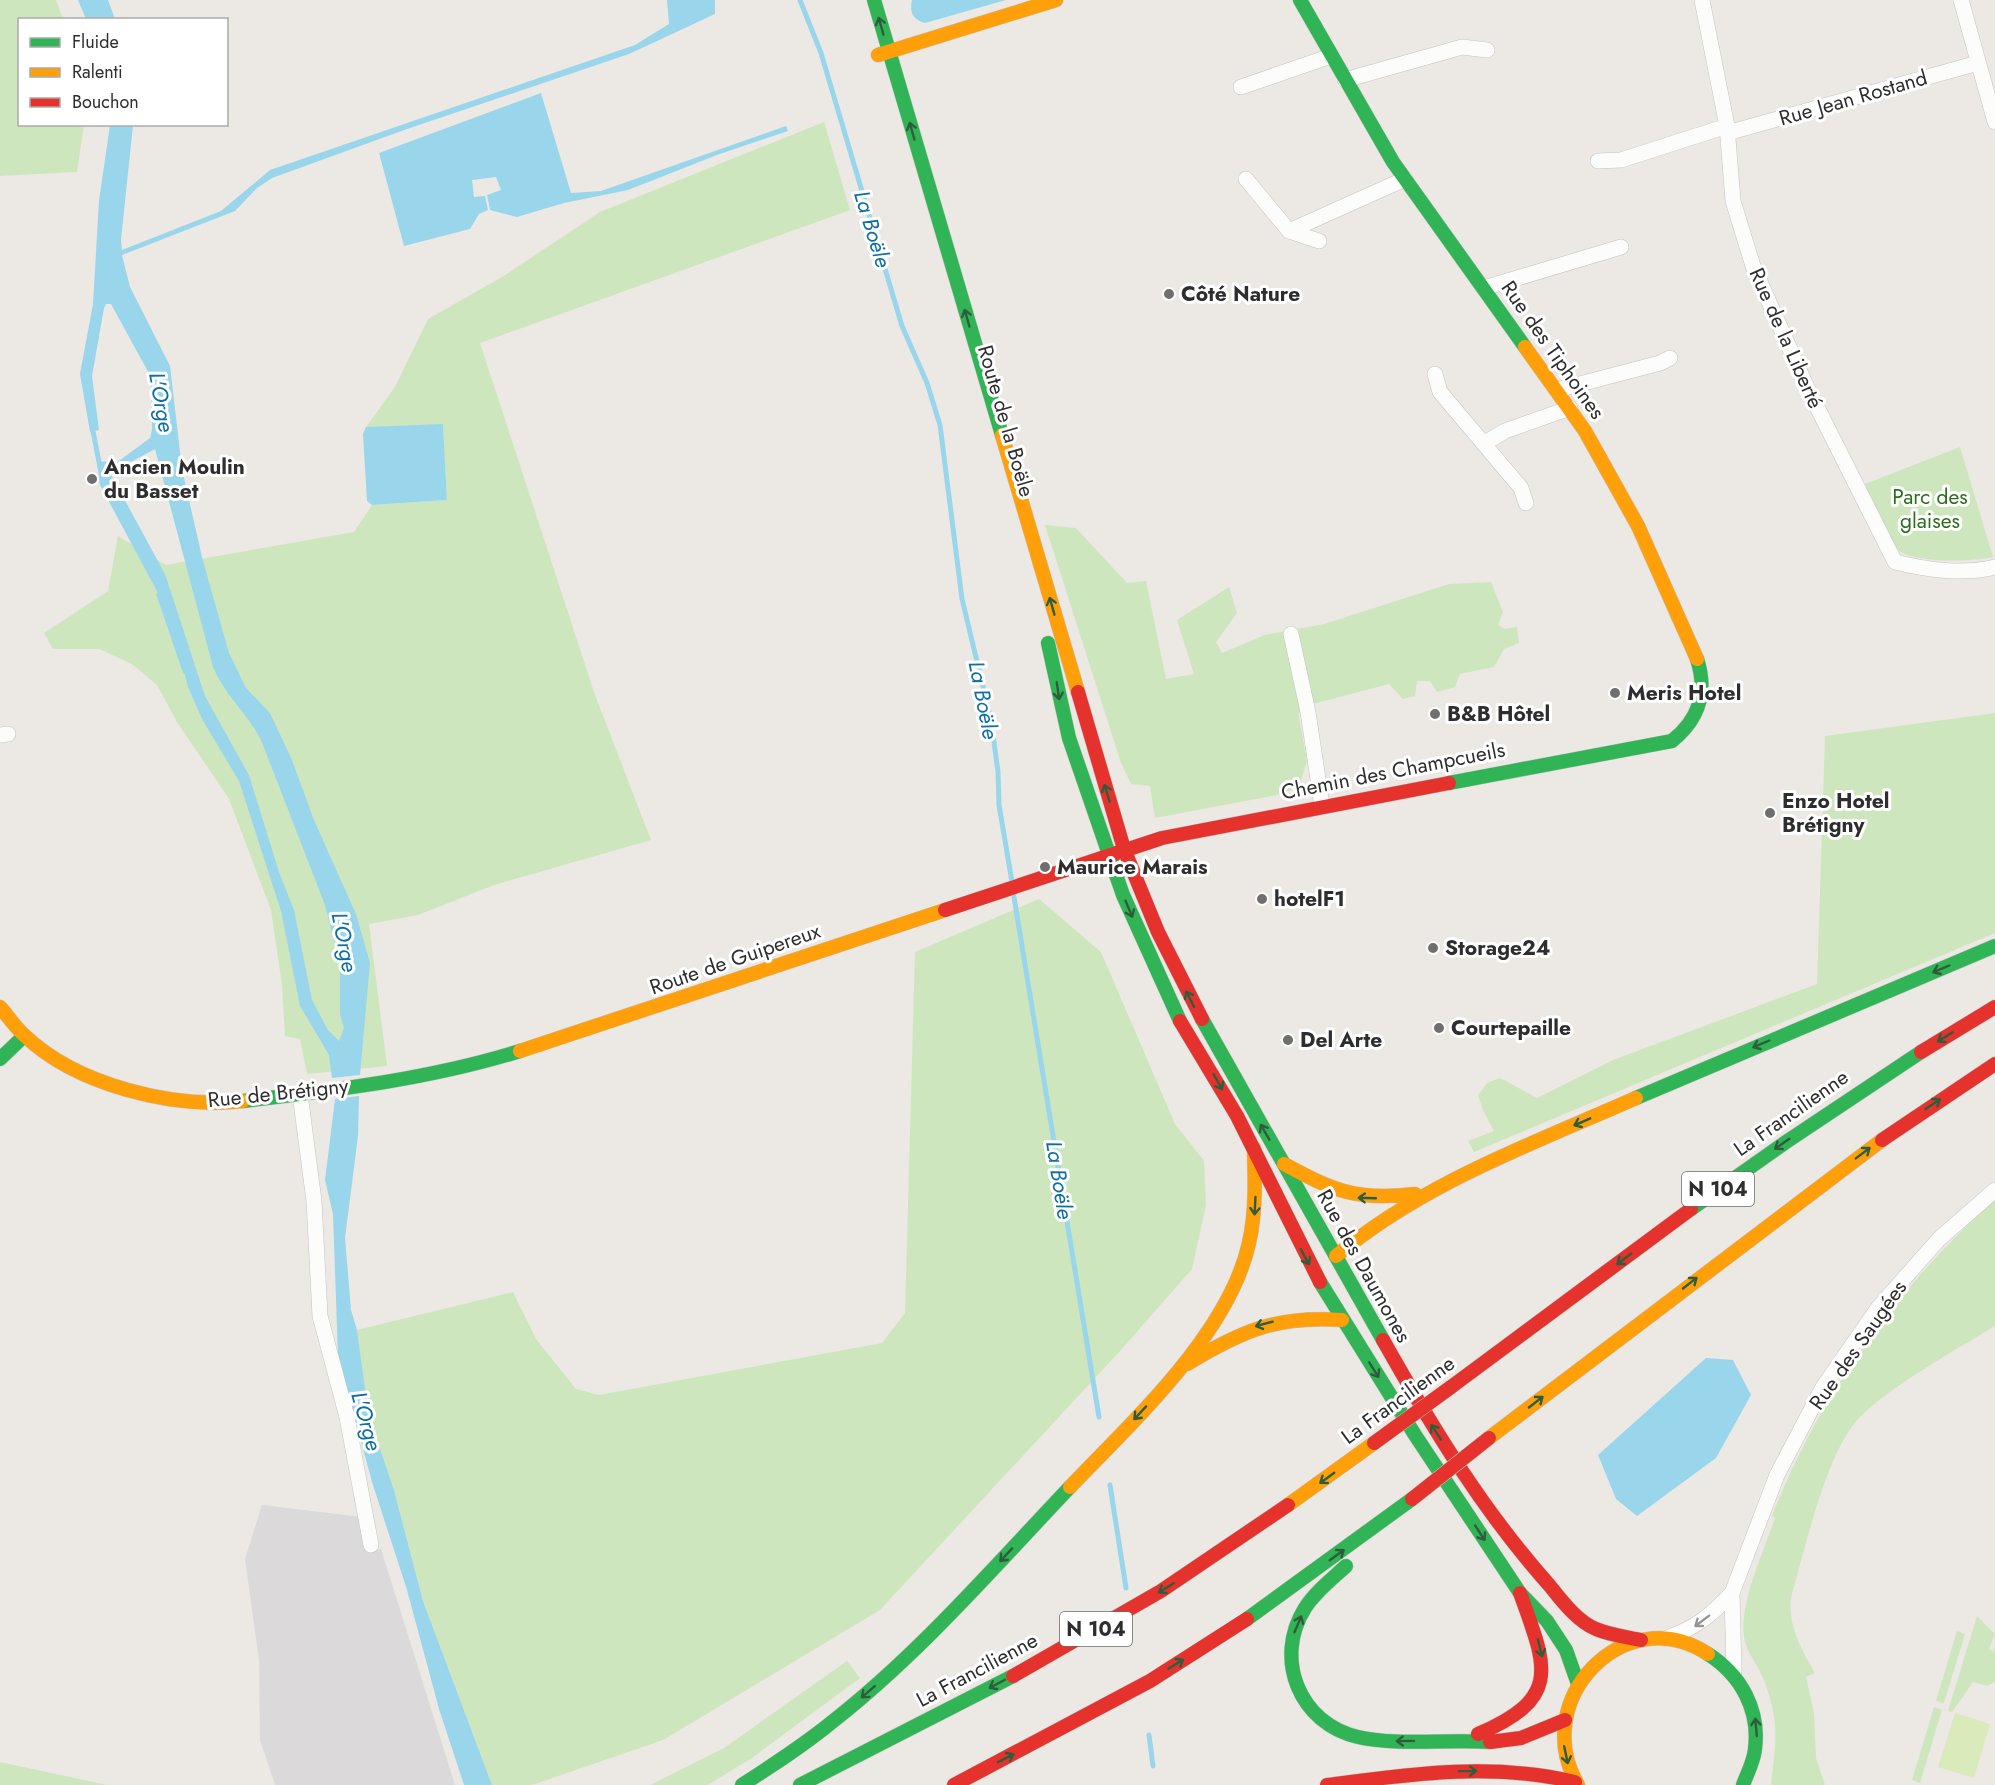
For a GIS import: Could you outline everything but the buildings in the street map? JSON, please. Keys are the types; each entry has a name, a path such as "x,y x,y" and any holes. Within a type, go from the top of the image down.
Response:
{"main road":[{"name":"Route de la Boële","path":"861,0 883,53 1124,849"},
{"name":"Route de la Boële","path":"873,0 883,53 1032,587"},
{"path":"883,53 1056,0"},
{"name":"Rue des Tiphoines","path":"1300,0 1405,179 1570,408 1623,496 1698,662 1702,678 1698,715 1687,730 1672,741"},
{"path":"1045,633 1055,667 1059,699 1069,738 1109,854"},
{"name":"Chemin des Champcueils","path":"1109,854 1195,831 1672,741"},
{"name":"Rue des Daumones","path":"1124,849 1158,933 1192,1002 1376,1330 1450,1454 1531,1565 1569,1608 1595,1629 1641,1640"},
{"name":"Rue des Daumones","path":"1109,854 1123,895 1173,1008 1254,1148 1303,1253 1325,1292 1520,1593 1547,1621 1566,1650 1578,1684"},
{"name":"Route de Guipereux","path":"369,1084 419,1077 482,1063 611,1023 1109,854"},
{"path":"1325,1292 1336,1256 1360,1234 1425,1193 1685,1077 1995,946"},
{"name":"Rue de Brétigny","path":"0,1007 24,1036 74,1070 123,1089 176,1101 234,1102 369,1084"},
{"name":"La Francilienne","path":"800,1785 996,1685 1106,1624 1221,1552 1451,1387 1724,1184 1860,1090 1995,1007"},
{"path":"0,1059 24,1036"},
{"name":"N 104","path":"954,1785 1150,1681 1251,1617 1412,1499 1876,1143 1995,1064"},
{"path":"742,1785 827,1727 896,1667 957,1606 1179,1369 1224,1303 1246,1257 1256,1203 1254,1148"},
{"path":"1284,1164 1320,1185 1356,1198 1391,1198 1425,1193"},
{"path":"1179,1369 1234,1335 1255,1327 1298,1318 1342,1320 1376,1330"},
{"path":"1384,1520 1373,1544 1321,1588 1304,1609 1293,1634 1290,1657 1293,1679 1302,1701 1321,1720 1343,1733 1371,1740 1463,1739 1502,1742 1534,1735 1565,1720"},
{"path":"1463,1739 1519,1717 1534,1700 1541,1685 1542,1658 1520,1593"},
{"path":"1576,1783 1564,1748 1565,1720 1578,1684 1597,1662 1610,1652 1641,1640 1666,1639 1696,1645 1709,1652 1734,1672 1751,1702 1756,1719 1755,1754 1744,1784"},
{"path":"1326,1785 1465,1771 1524,1772 1576,1783"}],"street":[{"name":"Rue de la Liberté","path":"1702,0 1727,130 1733,201 1753,266 1858,493 1894,562 1929,570 1977,571 1995,567"},
{"path":"1961,0 1995,122"},
{"path":"1345,80 1462,47 1487,50"},
{"path":"1241,87 1331,56"},
{"name":"Rue Jean Rostand","path":"1598,161 1621,160 1978,63"},
{"path":"1246,179 1289,231 1319,241"},
{"path":"1289,231 1405,179"},
{"path":"1484,288 1621,247"},
{"path":"1557,390 1660,363 1670,357"},
{"path":"1435,374 1440,392 1521,488 1526,503"},
{"path":"1485,443 1505,432 1570,408"},
{"path":"1291,634 1308,712 1322,806"},
{"path":"300,1094 314,1202 320,1316 347,1417 371,1545"},
{"name":"Rue des Saugées","path":"1734,1672 1732,1593 1777,1475 1823,1387 1878,1308 1939,1239 1995,1190"},
{"name":"Rue des Saugées","path":"1666,1639 1690,1630 1707,1618 1732,1593"}],"shaded area":[{"path":"262,1505 362,1517 368,1551 381,1549 455,1785 275,1785 260,1740 259,1660 245,1559"}],"green space":[{"path":"0,0 56,0 63,18 18,18 18,126 84,126 77,172 0,176"},
{"path":"824,122 850,210 480,343 595,695 651,840 494,885 418,915 369,924 387,1066 307,1074 300,1039 285,1036 282,985 271,910 229,799 177,722 157,685 132,664 99,649 53,649 44,633 108,591 118,536 166,565 354,532 372,505 447,500 443,425 366,427 395,387 428,319 502,277 600,212"},
{"name":"Parc des glaises","path":"1960,447 1993,557 1942,560 1914,557 1903,553 1896,548 1886,533 1865,484"},
{"path":"1045,525 1076,528 1127,583 1146,581 1166,679 1194,674 1177,620 1229,587 1237,613 1216,642 1222,653 1265,635 1324,624 1449,584 1491,582 1503,612 1498,625 1505,629 1517,627 1519,643 1504,649 1494,667 1460,674 1455,687 1437,692 1430,681 1417,681 1415,696 1403,699 1389,684 1313,704 1308,712 1298,713 1307,761 1299,787 1277,795 1155,818 1150,786 1131,784 1121,763"},
{"path":"1995,713 1995,933 1474,1152 1468,1141 1494,1131 1478,1095 1487,1083 1500,1078 1537,1098 1613,1060 1817,984 1825,736"},
{"path":"1039,899 1101,952 1175,1124 1204,1161 1206,1205 1192,1269 1121,1350 880,1610 663,1740 532,1785 492,1785 423,1601 394,1490 369,1416 357,1330 513,1292 536,1339 576,1389 599,1395 882,1343 905,1313 915,952"},
{"path":"1995,1199 1995,1326 1888,1393 1859,1418 1836,1454 1827,1477 1791,1597 1794,1628 1815,1673 1806,1677 1814,1713 1816,1758 1825,1785 1771,1785 1775,1743 1772,1707 1763,1678 1745,1642 1743,1623 1749,1593 1775,1518 1772,1516 1814,1427 1865,1344 1926,1269"},
{"path":"1977,1616 1995,1634 1989,1649 1993,1651 1995,1647 1995,1682 1987,1686 1973,1682 1952,1712 1948,1711"},
{"path":"1957,1631 1965,1634 1944,1703 1936,1701"},
{"path":"847,1661 860,1678 752,1758 708,1785 650,1785 724,1748"},
{"path":"1934,1707 1942,1710 1920,1783 1912,1780"},
{"path":"1955,1713 1990,1724 1974,1778 1938,1767"},
{"path":"0,1762 107,1785 0,1785"}],"water":[{"path":"78,0 108,0 115,18 86,18"},
{"name":"L'Orge","path":"667,0 715,0 715,14 629,54 407,129 272,178 257,188 235,211 122,255 130,287 170,366 182,469 202,557 229,653 246,688 270,713 292,760 314,820 356,914 370,963 360,1075 332,1078 329,1055 300,1006 281,911 239,781 202,719 188,687 178,648 158,593 100,485 97,463 106,461 108,469 150,438 152,430 151,377 111,304 106,304 104,308 92,376 99,430 90,432 80,374 93,304 99,201 110,126 133,126 121,240 122,250 221,211 270,170 635,45 669,24","holes":["155,449 213,667 261,740 325,905 340,965 340,1014 344,1028 339,1041 328,1030 312,1000 294,910 279,872 249,775 205,696 165,574 110,473"]},
{"path":"912,0 1006,0 925,23 917,20 913,15"},
{"path":"541,93 571,193 601,191 786,126 788,131 717,155 628,190 564,203 517,217 490,210 487,195 501,190 496,177 472,180 474,197 485,196 488,210 479,214 470,229 404,246 379,153"},
{"path":"443,424 447,500 372,505 367,501 363,434 366,427"},
{"name":"L'Orge","path":"359,1096 358,1136 345,1238 351,1310 357,1330 369,1416 394,1490 423,1601 492,1785 464,1785 439,1709 407,1590 372,1482 338,1356 333,1214 325,1180 335,1099"},
{"path":"1706,1358 1733,1360 1751,1395 1716,1458 1637,1516 1616,1499 1598,1455"}],"waterway":[{"name":"La Boële","path":"800,0 821,53 902,326 927,383 940,425 962,599 991,720 998,772 999,805 1012,882"},
{"path":"92,426 100,467"},
{"path":"159,595 185,671"},
{"name":"La Boële","path":"1013,891 1099,1417"},
{"name":"La Boële","path":"1110,1485 1126,1588"},
{"name":"La Boële","path":"1149,1735 1153,1766"}],"traffic: fast":[{"path":"874,0 1002,435"},
{"path":"1300,0 1393,162 1525,347"},
{"path":"1048,643 1069,738 1123,895 1180,1021"},
{"path":"1449,783 1672,741 1689,724 1699,704 1702,683 1697,659"},
{"path":"1636,1098 1995,946"},
{"path":"1202,1019 1383,1340"},
{"path":"0,1059 24,1036"},
{"path":"243,1101 348,1088 418,1076 520,1051"},
{"path":"1691,1209 1921,1052"},
{"path":"1320,1282 1415,1435 1520,1593 1547,1621 1566,1650 1578,1684"},
{"path":"742,1785 821,1730 895,1668 926,1639 1070,1487"},
{"path":"1247,1619 1412,1499"},
{"path":"1346,1566 1309,1602 1296,1628 1292,1648 1292,1668 1307,1704 1321,1719 1338,1730 1358,1737 1405,1742 1490,1742"},
{"path":"1708,1654 1730,1672 1739,1683 1751,1707 1756,1735 1755,1749 1743,1785"},
{"path":"800,1785 1013,1676"}],"traffic: slow":[{"path":"878,55 1056,0"},
{"path":"1525,347 1585,431 1638,526 1697,659"},
{"path":"1002,435 1078,692"},
{"path":"520,1051 945,910"},
{"path":"0,1007 21,1032 45,1053 70,1068 98,1080 157,1097 216,1103 243,1101"},
{"path":"1336,1256 1370,1230 1442,1186 1518,1149 1636,1098"},
{"path":"1489,1438 1882,1140"},
{"path":"1070,1487 1175,1375 1200,1343 1221,1310 1238,1277 1249,1243 1254,1208 1254,1148"},
{"path":"1284,1164 1317,1181 1346,1192 1377,1196 1415,1194"},
{"path":"1187,1364 1225,1342 1261,1328 1298,1320 1342,1320"},
{"path":"1288,1505 1374,1443"},
{"path":"1578,1785 1566,1753 1566,1721 1575,1692 1593,1667 1617,1649 1646,1639 1677,1640 1708,1654"}],"traffic: jam":[{"path":"1078,692 1124,849 1158,932 1202,1019"},
{"path":"945,910 1162,838 1449,783"},
{"path":"1921,1052 1995,1007"},
{"path":"1180,1021 1237,1116 1320,1282"},
{"path":"1882,1140 1995,1064"},
{"path":"1451,1387 1691,1209"},
{"path":"1383,1340 1420,1405 1460,1468 1503,1528 1565,1604 1589,1626 1641,1640"},
{"path":"1374,1443 1451,1387"},
{"path":"1412,1499 1489,1438"},
{"path":"1013,1676 1161,1591 1288,1505"},
{"path":"1478,1734 1505,1721 1524,1707 1535,1693 1541,1678 1541,1661 1537,1642 1520,1593"},
{"path":"954,1785 1150,1681 1247,1619"},
{"path":"1490,1742 1521,1738 1565,1720"},
{"path":"1327,1785 1420,1774 1482,1771 1513,1772 1575,1782"}],"place":[{"name":"Côté Nature","path":"1169,294"},
{"name":"Ancien Moulin du Basset","path":"92,479"},
{"name":"Meris Hotel","path":"1615,693"},
{"name":"B&B Hôtel","path":"1435,714"},
{"name":"Enzo Hotel Brétigny","path":"1770,813"},
{"name":"Maurice Marais","path":"1045,867"},
{"name":"hotelF1","path":"1262,899"},
{"name":"Storage24","path":"1433,948"},
{"name":"Courtepaille","path":"1439,1028"},
{"name":"Del Arte","path":"1288,1040"}]}
